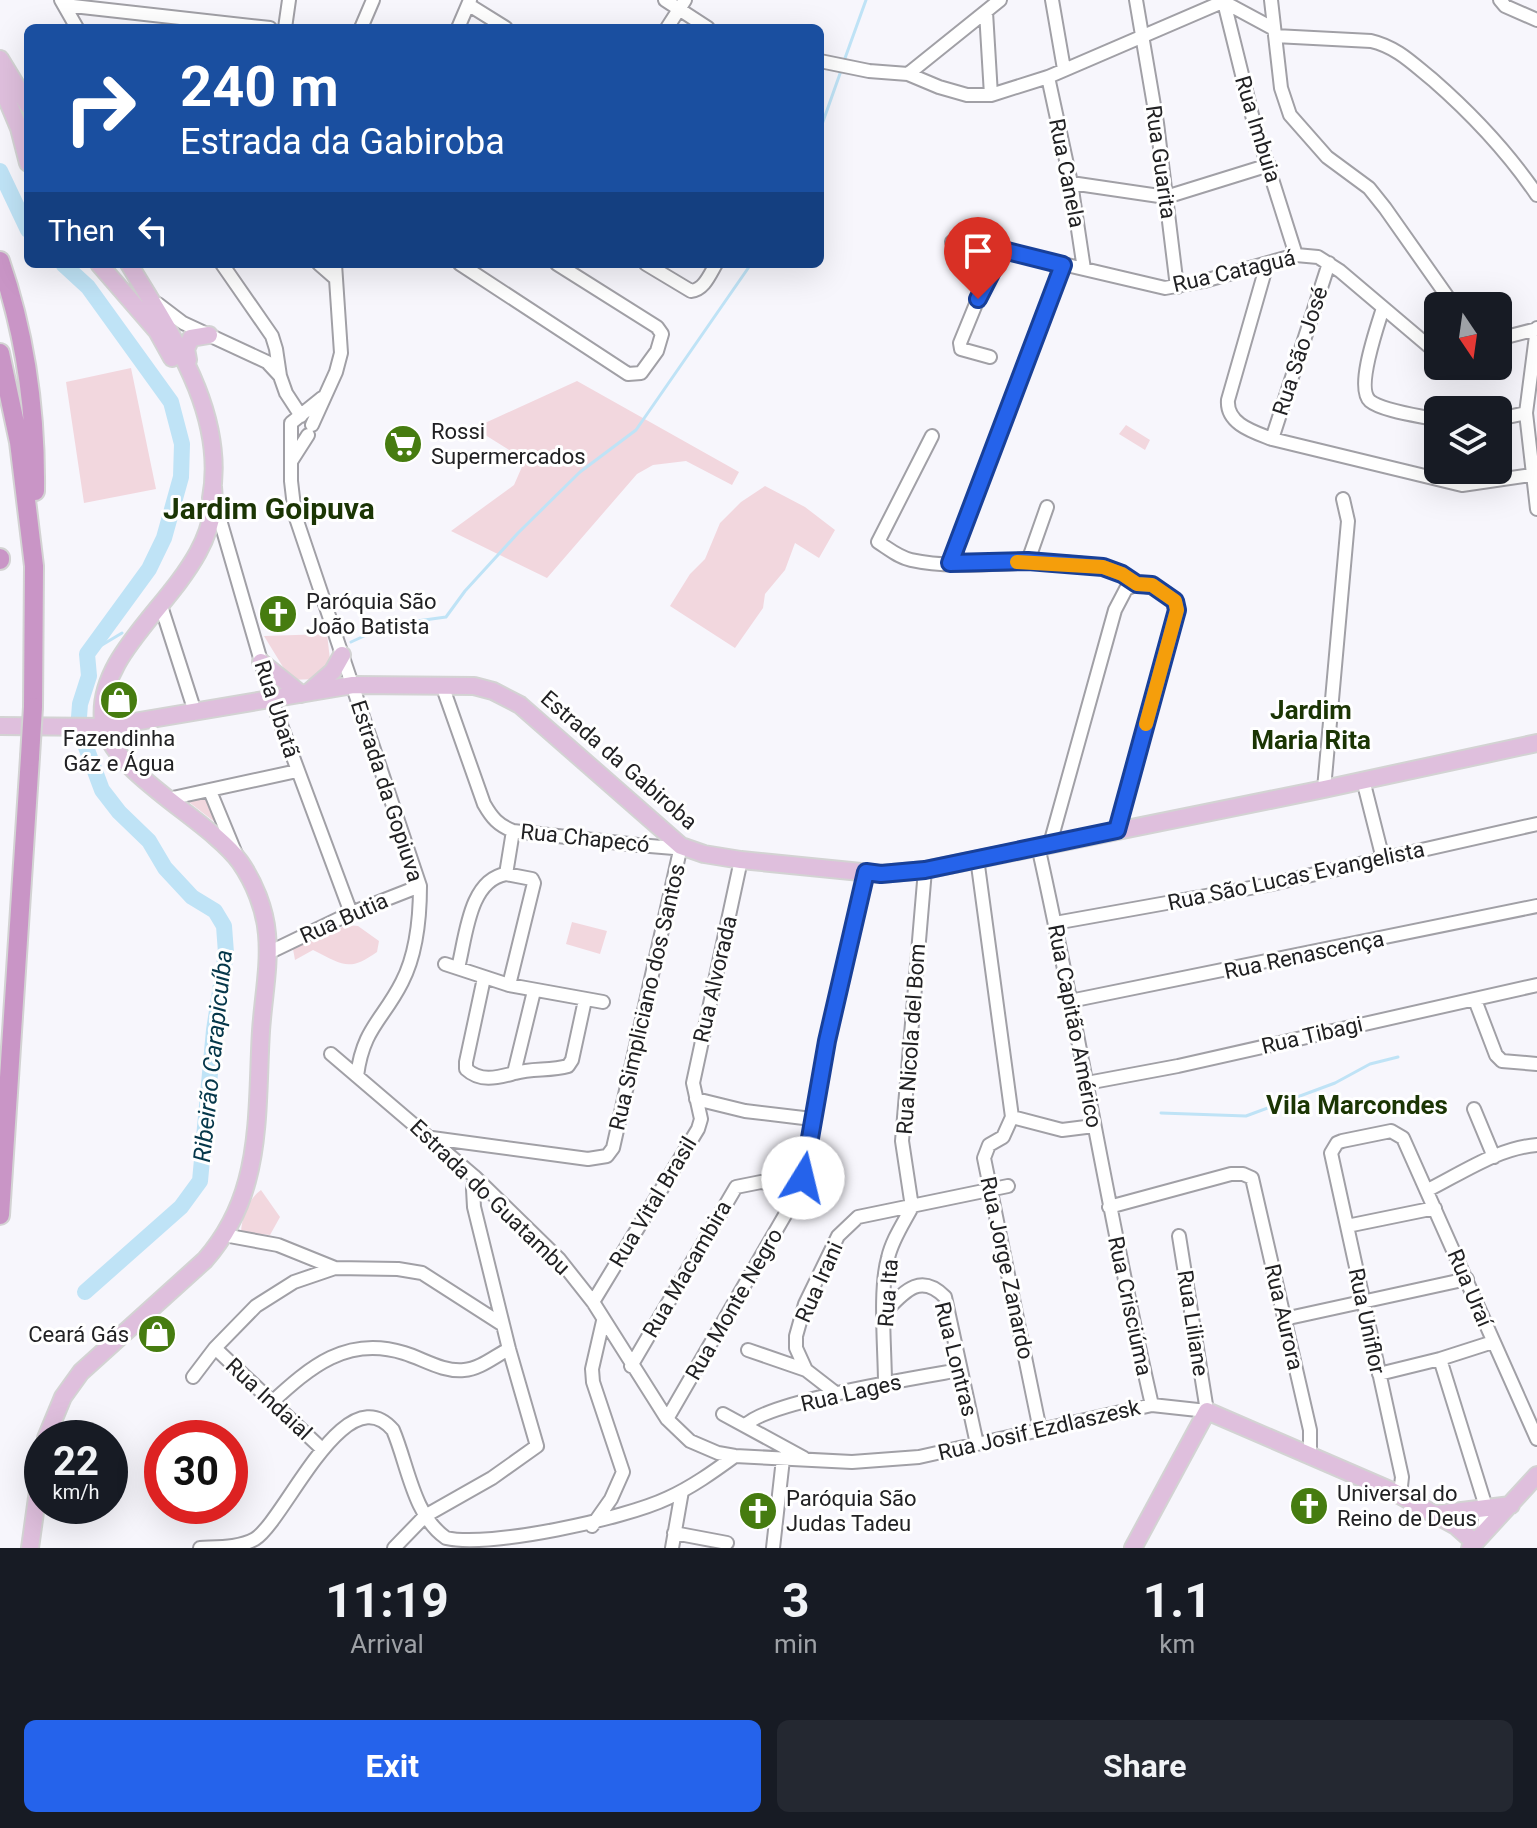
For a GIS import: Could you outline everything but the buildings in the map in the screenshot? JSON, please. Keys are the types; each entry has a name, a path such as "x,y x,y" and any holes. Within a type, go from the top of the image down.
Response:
{"highway":[{"path":"0,261 29,367 35,465 33,707 0,1215"},
{"path":"0,353 19,442 34,566"}],"main road":[{"path":"0,59 24,98"},
{"path":"0,83 24,147"},
{"path":"53,1420 63,1397 81,1372 205,1260 236,1215 250,1166 268,953 260,902 239,861 126,761 96,727 111,672 212,533 214,494 214,464 195,403 157,331 102,268"},
{"path":"110,268 148,311 167,323"},
{"path":"131,268 167,323 194,381"},
{"path":"208,335 196,336 188,342 186,355 206,422 211,452"},
{"path":"261,662 304,694 333,671 342,655"},
{"name":"Estrada da Gabiroba","path":"0,726 96,727 353,685 474,686 493,691 520,705 681,846 704,854 741,860 881,874 925,870 1537,743"},
{"path":"1138,1546 1207,1411 1400,1495 1437,1514 1476,1541 1537,1475"},
{"path":"1437,1514 1511,1505"},
{"path":"30,1548 33,1524"}],"street":[{"path":"286,24 289,0"},
{"path":"363,24 373,0"},
{"path":"665,0 682,4 704,24"},
{"path":"908,74 1000,0"},
{"path":"1052,0 1064,69"},
{"name":"Rua Guarita","path":"1136,0 1177,287"},
{"path":"1271,0 1281,88 1290,115 1327,157 1377,198 1444,292"},
{"path":"1500,0 1505,6 1537,20"},
{"path":"824,65 908,74 967,95 991,95 1048,77 1225,1 1275,32 1387,44 1405,56 1492,134 1537,195"},
{"name":"Rua Imbuia","path":"1225,1 1253,119 1296,255"},
{"path":"460,24 470,2 500,24"},
{"path":"62,3 235,24"},
{"path":"62,3 75,24"},
{"path":"670,24 682,4"},
{"path":"986,12 991,95"},
{"path":"184,24 192,19"},
{"name":"Rua Canela","path":"1048,77 1071,183 1084,269"},
{"path":"1071,183 1166,197 1269,165"},
{"name":"Rua Cataguá","path":"952,242 1003,250 1150,286 1177,287 1296,255 1318,257 1424,342"},
{"path":"990,357 967,352 961,349 960,343 1003,250"},
{"name":"Rua São José","path":"1272,439 1329,263"},
{"path":"1267,264 1236,365 1227,407 1230,414 1247,429 1272,439 1462,485 1531,475"},
{"path":"950,563 1063,265"},
{"path":"225,268 274,341 280,376 301,424 322,398 336,372 341,353 335,268"},
{"path":"324,268 335,278"},
{"path":"466,268 628,374 641,373 657,351 662,334 657,327 563,268"},
{"path":"653,268 691,291 697,291 704,285 714,268"},
{"path":"145,291 171,315 267,362 280,376"},
{"path":"251,304 265,342 258,357"},
{"path":"1383,308 1368,362 1365,394 1379,405 1424,416"},
{"path":"167,323 208,335"},
{"path":"1512,335 1537,329 1530,409 1531,475 1537,509"},
{"name":"Estrada da Gopiuva","path":"301,424 292,460 295,515 420,886 415,943 409,966 363,1045 357,1076"},
{"path":"932,436 878,542 909,560 950,563 1028,561 1103,567 1137,584"},
{"path":"1324,789 1348,521 1343,499"},
{"path":"1028,561 1047,507"},
{"name":"Rua Ubatã","path":"212,533 351,913"},
{"path":"1044,845 1115,610 1126,589 1137,584 1152,585 1175,601 1177,610 1117,830"},
{"path":"161,606 195,712"},
{"name":"Rua Chapecó","path":"442,685 484,804 492,818 502,826 513,831 638,845 681,846"},
{"path":"168,799 297,771"},
{"path":"1363,780 1383,859"},
{"path":"210,791 239,861"},
{"name":"Rua São Lucas Evangelista","path":"1055,923 1267,885 1537,824"},
{"path":"506,874 513,831"},
{"name":"Rua Capitão Américo","path":"1044,845 1055,923 1109,1207"},
{"name":"Rua Simpliciano dos Santos","path":"430,1138 588,1159 607,1156 613,1148 681,846"},
{"path":"977,858 1012,1117 1062,1130 1094,1126"},
{"name":"Rua Alvorada","path":"696,1099 693,1083 697,1058 741,860"},
{"name":"Rua Nicola del Bom","path":"912,1207 902,1141 925,870"},
{"path":"800,1189 827,1041 866,872"},
{"path":"509,985 534,883 532,879 506,874 490,879 481,887 452,966 484,978 509,985 534,991 603,1002"},
{"name":"Rua Butia","path":"268,953 351,913 420,886"},
{"name":"Rua Renascença","path":"1070,1001 1537,906"},
{"path":"484,978 471,1030 466,1069 487,1078 500,1079 514,1073 568,1066 585,1000"},
{"name":"Rua Tibagi","path":"1087,1083 1178,1066 1537,985"},
{"path":"514,1073 534,991"},
{"path":"1475,1000 1496,1055 1502,1061 1537,1064"},
{"name":"Estrada do Guatambu","path":"331,1054 475,1177 559,1259 593,1302 667,1419 690,1441 718,1453 735,1456 852,1462 919,1457"},
{"path":"696,1099 745,1111 812,1119"},
{"name":"Rua Vital Brasil","path":"593,1302 698,1129 701,1119 696,1099"},
{"path":"1474,1109 1494,1157"},
{"name":"Rua Jorge Zanardo","path":"1012,1117 1003,1137 989,1145 984,1153 1040,1430"},
{"name":"Rua Uraí","path":"1332,1148 1342,1141 1391,1131 1403,1138 1537,1439"},
{"path":"1428,1190 1518,1147 1537,1145"},
{"name":"Rua Uniflor","path":"1332,1148 1362,1301 1402,1477 1400,1495"},
{"name":"Rua Aurora","path":"1109,1207 1231,1174 1252,1178 1310,1430 1310,1457"},
{"path":"394,1548 425,1516 492,1478 537,1446 474,1207 475,1177"},
{"name":"Rua Macambira","path":"631,1366 736,1187 761,1182 800,1189"},
{"name":"Rua Irani","path":"806,1370 796,1348 798,1324 838,1236 858,1217 1008,1186"},
{"name":"Rua Monte Negro","path":"667,1419 800,1189"},
{"name":"Rua Ita","path":"885,1384 884,1283 887,1259 912,1207"},
{"name":"Rua Crisciúma","path":"1109,1207 1152,1405"},
{"path":"1347,1226 1435,1208"},
{"path":"224,1235 278,1245 335,1268"},
{"name":"Rua Liliane","path":"1179,1236 1207,1411"},
{"path":"193,1377 215,1348 268,1297 294,1282 335,1268 398,1269 422,1273 503,1325"},
{"path":"1284,1319 1467,1279"},
{"name":"Rua Lontras","path":"885,1312 909,1288 930,1286 945,1297 977,1444"},
{"path":"591,1527 611,1499 623,1472 593,1382 592,1369 603,1321"},
{"path":"1379,1374 1493,1342"},
{"name":"Rua Indaial","path":"215,1348 322,1449"},
{"path":"271,1403 310,1368 347,1350 391,1349 440,1367 467,1370 509,1349"},
{"path":"748,1350 806,1370 837,1394"},
{"path":"1440,1359 1486,1507 1476,1541"},
{"name":"Rua Lages","path":"746,1425 759,1414 837,1394 960,1370"},
{"name":"Rua Josif Ezdlaszesk","path":"919,1457 1152,1405 1207,1411"},
{"path":"723,1414 807,1460"},
{"path":"200,1548 241,1544 262,1533 322,1449 350,1423 364,1417 386,1423 398,1442 425,1516 446,1538 460,1544 483,1547 538,1544 591,1527 682,1491 735,1456"},
{"path":"773,1548 783,1459"},
{"path":"672,1548 682,1491"},
{"path":"674,1533 727,1543"}],"shaded area":[{"path":"131,368 156,489 84,503 66,382"},
{"path":"577,381 739,472 732,485 686,461 653,465 637,474 547,578 451,531 514,485 525,460 474,428"},
{"path":"1126,425 1150,440 1145,450 1119,434"},
{"path":"765,486 805,507 835,530 819,558 795,543 785,570 765,594 763,608 735,648 670,606 690,574 705,559 720,523 741,502"},
{"path":"327,634 331,668 315,679 291,680 264,636"},
{"path":"208,794 220,820 216,823 185,799"},
{"path":"572,922 607,931 600,954 566,944"},
{"path":"347,925 358,926 379,941 377,952 352,964 339,962 313,950 295,960 293,949"},
{"path":"261,1190 280,1217 270,1235 241,1232 246,1209"}],"waterway":[{"path":"844,61 866,0"},
{"path":"824,119 842,68"},
{"name":"Ribeirão Carapicuíba","path":"0,171 24,222"},
{"name":"Ribeirão Carapicuíba","path":"67,268 88,287 171,402 182,444 181,477 164,538 149,569 87,654 89,676 79,717 83,739 102,790 119,812 149,841 165,868 192,897 215,911 224,926 226,953 214,1030 200,1181 181,1207 85,1292"},
{"path":"351,642 388,625 446,617 465,591 518,533 580,472 636,430 748,268"},
{"path":"87,654 122,633"},
{"path":"1161,1113 1246,1116 1335,1083 1370,1064 1398,1057"}],"slow traffic":[{"path":"1017,562 1103,567 1137,584 1152,585 1175,601 1177,610 1146,724"}],"place":[{"name":"Rossi Supermercados","path":"403,444"},
{"name":"Paróquia São João Batista","path":"278,614"},
{"name":"Fazendinha Gáz e Água","path":"119,700"},
{"name":"Ceará Gás","path":"157,1334"},
{"name":"Universal do Reino de Deus","path":"1309,1506"},
{"name":"Paróquia São Judas Tadeu","path":"758,1511"}],"district":[{"name":"Jardim Goipuva","path":"269,508"},
{"name":"Jardim Maria Rita","path":"1311,725"},
{"name":"Vila Marcondes","path":"1357,1105"}],"route":[{"path":"803,1178 827,1041 866,872 881,874 925,870 1117,830 1177,610 1175,601 1163,591 1152,585 1137,584 1103,567 1028,561 950,563 1063,265 1003,250 978,299"}]}
